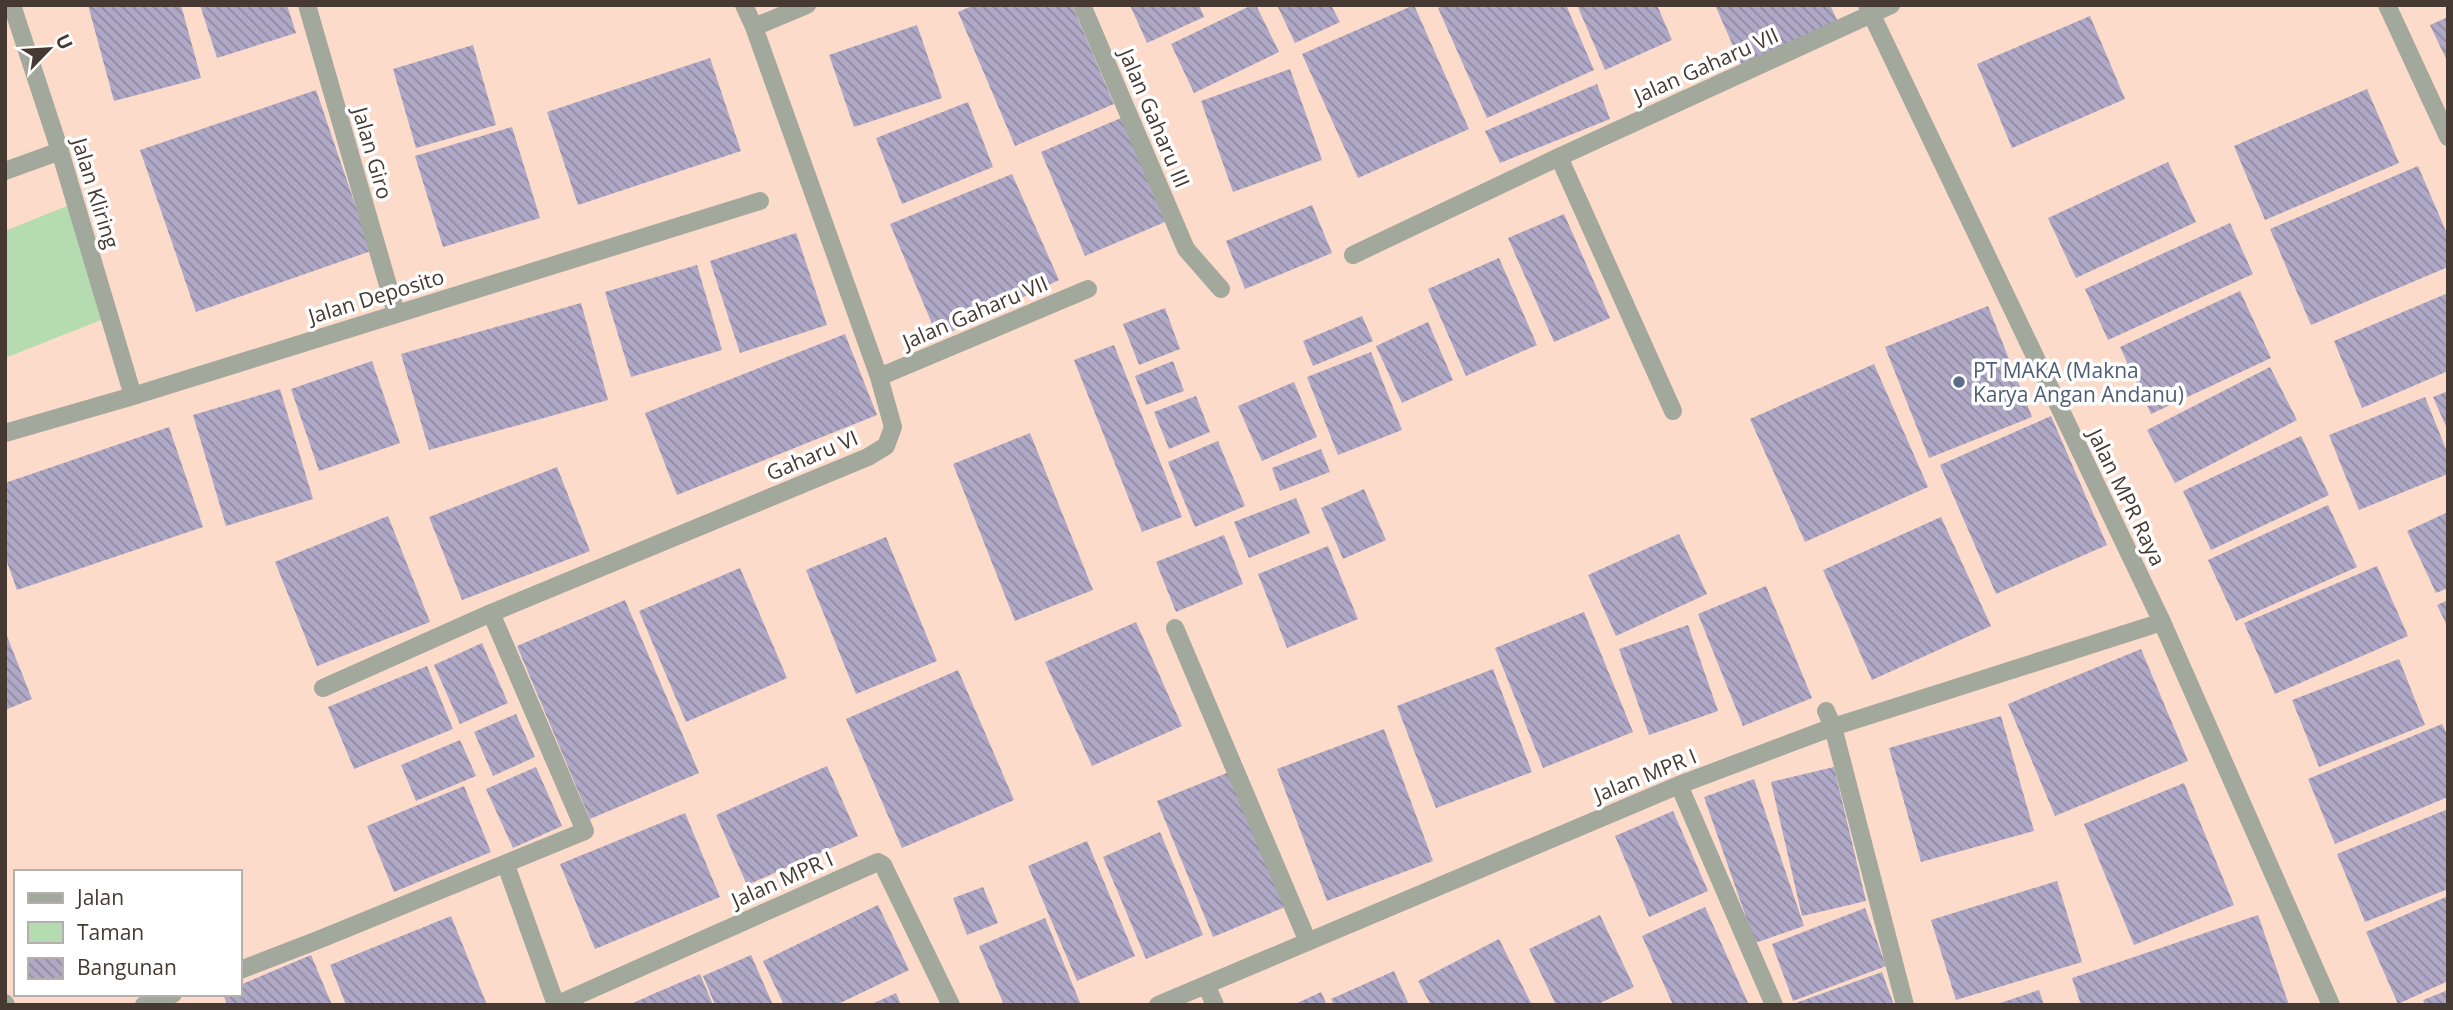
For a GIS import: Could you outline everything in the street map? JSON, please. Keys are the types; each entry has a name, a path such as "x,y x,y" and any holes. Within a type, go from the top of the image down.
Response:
{"street":[{"name":"Jalan Kliring","path":"12,5 60,151 133,396"},
{"name":"Jalan Giro","path":"307,5 396,313"},
{"name":"Gaharu VI","path":"323,688 491,613 886,446 893,426 879,377 744,5"},
{"path":"754,27 807,5"},
{"name":"Jalan Gaharu III","path":"1082,5 1186,249 1221,289"},
{"name":"Jalan Gaharu VII","path":"1353,255 1869,10 1891,5"},
{"path":"2387,5 2448,137"},
{"name":"Jalan MPR Raya","path":"1869,10 2162,622 2331,1005"},
{"path":"5,171 60,151"},
{"path":"1559,157 1673,411"},
{"name":"Jalan Deposito","path":"5,433 133,396 760,201"},
{"name":"Jalan Gaharu VII","path":"879,377 1088,289"},
{"path":"242,969 585,831 491,613"},
{"name":"Jalan MPR I","path":"1158,1005 1830,719 2162,622"},
{"path":"1175,628 1308,942"},
{"path":"1830,719 1905,1005"},
{"path":"1679,785 1774,1005"},
{"name":"Jalan MPR I","path":"556,1005 878,862 883,865 951,1005"},
{"path":"506,865 556,1005"},
{"path":"1206,985 1215,1005"},
{"path":"144,1005 168,996"}],"green space":[{"path":"67,206 111,316 5,358 5,231"}],"building":[{"path":"88,5 181,5 201,78 114,101"},
{"path":"200,5 287,5 296,33 217,58"},
{"path":"974,5 1072,5 1114,104 1015,146 958,12"},
{"path":"1130,5 1199,5 1204,17 1147,43"},
{"path":"1256,5 1279,52 1194,93 1171,44"},
{"path":"1277,5 1331,5 1340,22 1295,43"},
{"path":"1414,5 1469,129 1358,178 1302,54"},
{"path":"1445,5 1566,5 1594,70 1487,118 1438,8"},
{"path":"1577,5 1657,5 1672,40 1605,70"},
{"path":"1715,5 1830,5 1838,22 1741,64"},
{"path":"2090,16 2125,99 2012,148 1977,64"},
{"path":"2448,17 2448,63 2430,25"},
{"path":"917,25 942,98 854,127 829,55"},
{"path":"473,45 496,125 416,148 393,69"},
{"path":"710,58 741,151 578,205 547,112"},
{"path":"1290,69 1322,160 1233,192 1201,101"},
{"path":"1597,84 1610,119 1500,163 1485,131"},
{"path":"2367,89 2399,163 2265,220 2234,146"},
{"path":"316,90 371,251 196,312 140,150"},
{"path":"968,102 993,167 902,204 876,138"},
{"path":"1121,118 1165,222 1085,256 1041,152"},
{"path":"512,127 540,218 443,247 415,156"},
{"path":"2168,162 2196,222 2076,278 2048,218"},
{"path":"2418,166 2448,236 2448,267 2311,325 2270,229"},
{"path":"1012,174 1059,280 938,338 890,224"},
{"path":"1312,205 1332,253 1245,289 1226,241"},
{"path":"1564,214 1610,318 1554,342 1508,238"},
{"path":"2230,223 2253,274 2108,340 2085,289"},
{"path":"796,233 827,325 740,353 710,261"},
{"path":"1499,258 1537,345 1466,376 1428,289"},
{"path":"697,265 722,350 631,377 605,292"},
{"path":"2240,291 2271,358 2151,414 2120,347"},
{"path":"2448,293 2448,371 2362,408 2334,341"},
{"path":"581,303 608,400 429,450 401,354"},
{"name":"PT MAKA (Makna Karya Angan Andanu)","path":"1988,306 2032,417 1929,458 1885,347"},
{"path":"1165,308 1180,349 1139,365 1123,324"},
{"path":"1362,316 1373,341 1313,366 1303,341"},
{"path":"1428,322 1453,380 1402,403 1376,346"},
{"path":"845,334 877,415 677,495 645,413"},
{"path":"1114,345 1182,517 1142,532 1074,360"},
{"path":"1371,352 1402,430 1338,455 1307,377"},
{"path":"372,361 400,443 319,471 291,389"},
{"path":"1173,361 1184,391 1146,405 1135,376"},
{"path":"1874,364 1928,487 1805,542 1750,419"},
{"path":"2270,367 2297,420 2175,483 2147,430"},
{"path":"1294,382 1317,437 1262,461 1238,406"},
{"path":"280,389 313,499 226,526 193,415"},
{"path":"2448,391 2448,431 2433,397"},
{"path":"1196,396 1210,432 1169,449 1154,412"},
{"path":"2425,397 2448,454 2448,474 2359,510 2329,435"},
{"path":"2051,416 2107,545 1996,594 1940,465"},
{"path":"169,427 203,527 17,590 5,556 5,483"},
{"path":"1030,433 1093,590 1015,621 953,464"},
{"path":"2301,436 2329,495 2211,550 2183,491"},
{"path":"1218,441 1245,506 1195,527 1168,462"},
{"path":"1321,449 1330,472 1280,491 1272,468"},
{"path":"557,467 590,551 462,600 429,517"},
{"path":"1364,489 1386,540 1343,559 1321,508"},
{"path":"1296,498 1310,533 1249,558 1234,522"},
{"path":"2328,505 2357,567 2236,621 2208,560"},
{"path":"2448,512 2448,588 2436,593 2407,531"},
{"path":"388,516 430,622 317,666 275,562"},
{"path":"1941,517 1991,626 1872,680 1823,570"},
{"path":"1679,534 1707,594 1616,636 1588,575"},
{"path":"1224,535 1243,584 1176,612 1156,562"},
{"path":"886,537 937,661 856,694 806,570"},
{"path":"1328,546 1358,619 1287,648 1258,574"},
{"path":"2377,566 2408,636 2275,694 2244,623"},
{"path":"740,568 787,678 686,722 639,611"},
{"path":"1766,586 1812,698 1743,726 1698,614"},
{"path":"625,600 699,773 590,819 517,646"},
{"path":"2448,600 2448,628 2437,605"},
{"path":"1584,612 1633,732 1543,768 1495,648"},
{"path":"1136,622 1182,726 1092,766 1045,662"},
{"path":"1688,625 1718,711 1649,735 1619,649"},
{"path":"5,631 32,699 5,710"},
{"path":"482,643 508,703 460,724 434,665"},
{"path":"2141,649 2188,761 2055,816 2008,704"},
{"path":"2399,659 2425,725 2319,767 2292,700"},
{"path":"427,666 453,729 354,769 328,707"},
{"path":"1493,669 1532,772 1436,808 1397,706"},
{"path":"958,670 1014,800 902,848 846,719"},
{"path":"516,714 535,757 493,776 474,732"},
{"path":"2001,716 2034,831 1921,862 1889,748"},
{"path":"2442,724 2448,736 2448,797 2335,844 2308,779"},
{"path":"1384,729 1433,861 1327,901 1277,769"},
{"path":"460,740 476,776 416,801 401,765"},
{"path":"827,766 858,836 747,885 716,815"},
{"path":"536,767 562,826 513,848 486,789"},
{"path":"1834,767 1866,901 1802,916 1771,782"},
{"path":"1229,772 1285,907 1213,937 1157,801"},
{"path":"1754,779 1804,926 1755,943 1704,797"},
{"path":"2184,783 2234,905 2134,945 2084,824"},
{"path":"464,786 491,852 394,892 367,826"},
{"path":"2448,809 2448,889 2365,922 2337,854"},
{"path":"1673,811 1708,891 1649,917 1615,836"},
{"path":"685,813 720,897 595,949 560,864"},
{"path":"1160,832 1203,935 1146,959 1103,857"},
{"path":"1087,841 1135,956 1077,981 1028,866"},
{"path":"2057,881 2082,962 1956,1000 1931,920"},
{"path":"983,887 998,923 967,935 953,898"},
{"path":"2448,896 2448,981 2398,1004 2366,932"},
{"path":"878,905 909,970 836,1005 784,1005 763,961"},
{"path":"1705,907 1749,1005 1673,1005 1642,936"},
{"path":"1865,908 1886,966 1793,1001 1772,944"},
{"path":"1600,915 1634,987 1596,1005 1556,1005 1529,949"},
{"path":"2258,915 2289,1005 2081,1005 2072,978"},
{"path":"451,916 487,1005 346,1005 330,965"},
{"path":"1045,918 1081,1005 1004,1005 979,946"},
{"path":"1499,939 1532,1005 1431,1005 1418,981"},
{"path":"311,955 332,1005 227,1005 224,996 242,996 242,984"},
{"path":"751,955 773,1005 715,1005 703,976"},
{"path":"1394,971 1409,1005 1334,1005 1331,999"},
{"path":"1882,972 1894,1005 1793,1005 1793,1004"},
{"path":"700,974 713,1005 629,1005 653,994"},
{"path":"2039,990 2044,1005 1997,1005 1997,1004"},
{"path":"2448,990 2448,1005 2425,1005 2423,1000"},
{"path":"1321,992 1327,1005 1293,1005"},
{"path":"896,993 901,1005 870,1005"}],"place":[{"name":"PT MAKA (Makna Karya Angan Andanu)","path":"1959,382"}]}
